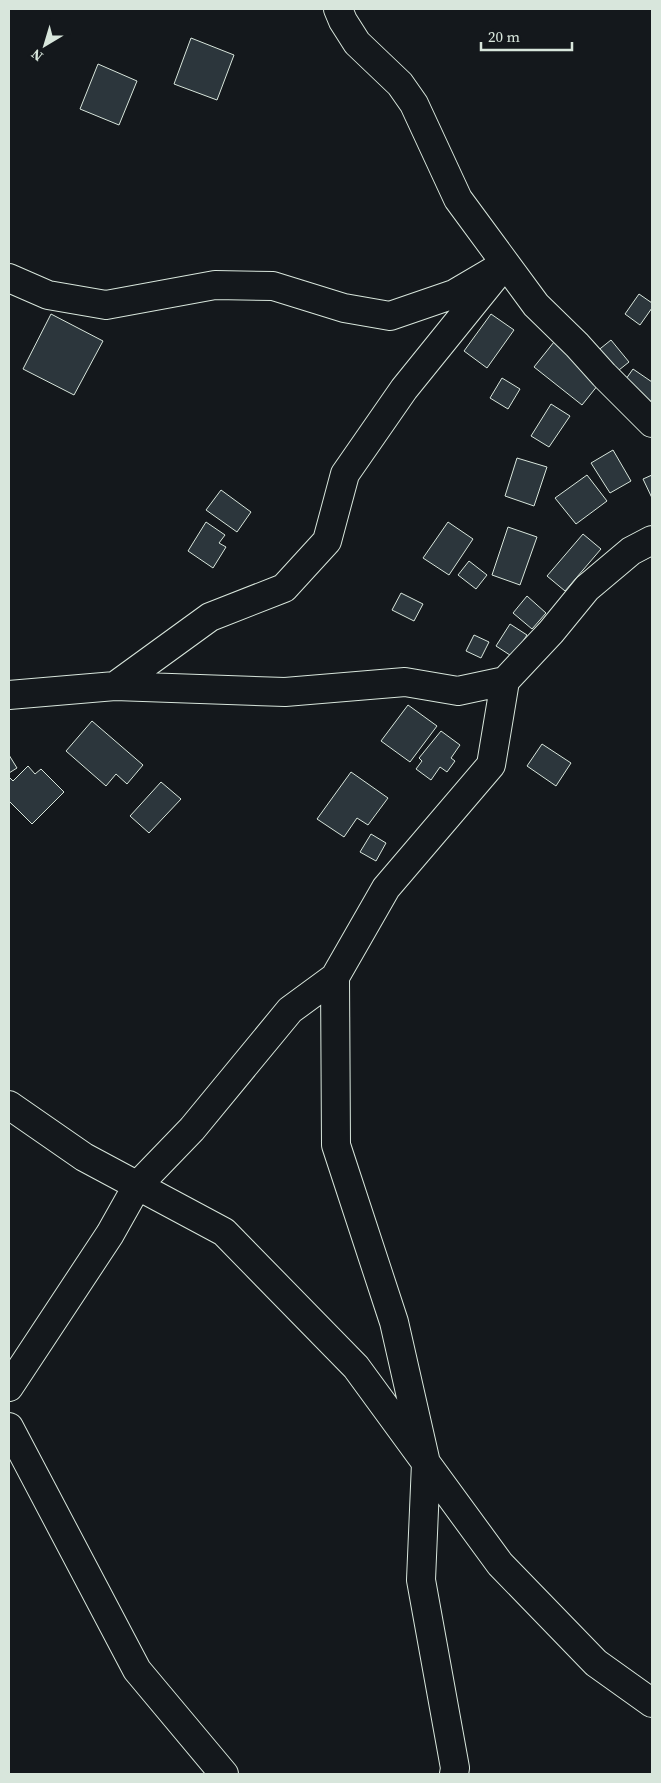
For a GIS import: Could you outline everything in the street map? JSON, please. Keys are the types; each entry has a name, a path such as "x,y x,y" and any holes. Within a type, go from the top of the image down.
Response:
{"street":[{"path":"338,9 356,43 400,84 414,104 458,199 536,306 652,422"},
{"path":"9,278 48,295 106,306 215,285 272,286 344,308 390,316 454,294 505,264"},
{"path":"115,686 210,617 284,588 327,541 345,474 404,389 505,264"},
{"path":"9,1386 110,1234 137,1186 192,1129 290,1010 335,977 386,888 491,765 505,682 551,632 587,588 631,551 652,540"},
{"path":"9,694 115,686 285,692 405,682 458,690 505,682"},
{"path":"335,977 336,1145 394,1322 426,1463 421,1580 455,1768 454,1774"},
{"path":"9,1105 84,1157 224,1232 356,1367 500,1564 596,1663 652,1703"},
{"path":"9,1427 137,1670 224,1774"}],"building":[{"path":"191,38 234,55 217,100 174,84"},
{"path":"98,64 137,81 119,125 80,109"},
{"path":"639,294 652,303 652,308 640,325 625,314"},
{"path":"51,314 103,341 74,395 23,369"},
{"path":"491,314 514,330 487,368 464,351"},
{"path":"611,340 629,362 614,374 596,352"},
{"path":"554,342 602,380 582,405 534,367"},
{"path":"633,369 652,382 652,407 621,386"},
{"path":"502,378 520,389 508,409 490,398"},
{"path":"551,404 570,416 549,447 531,436"},
{"path":"613,450 631,481 610,493 591,463"},
{"path":"517,458 547,467 534,506 505,496"},
{"path":"587,475 607,501 576,524 555,498"},
{"path":"652,475 652,498 643,479"},
{"path":"221,490 251,512 237,532 206,510"},
{"path":"206,522 225,535 219,543 226,547 213,568 188,551"},
{"path":"448,522 473,539 449,575 423,558"},
{"path":"508,527 537,537 520,585 492,575"},
{"path":"583,534 601,549 565,591 547,576"},
{"path":"469,561 487,575 476,589 458,575"},
{"path":"401,593 423,604 414,621 392,610"},
{"path":"527,596 546,613 532,629 513,613"},
{"path":"510,624 527,635 513,657 496,646"},
{"path":"474,635 489,642 481,658 466,651"},
{"path":"408,705 437,726 410,762 381,741"},
{"path":"92,721 143,765 127,784 116,774 106,786 66,751"},
{"path":"441,731 460,745 451,758 455,761 447,772 440,767 431,780 416,769 422,761 419,758"},
{"path":"542,744 571,763 556,786 527,766"},
{"path":"9,755 17,768 9,773"},
{"path":"28,766 35,774 41,769 64,792 32,824 9,801 9,779 13,781"},
{"path":"351,772 388,798 368,825 357,818 344,837 317,819"},
{"path":"161,782 181,799 149,833 130,816"},
{"path":"371,834 386,843 376,861 360,852"}]}
